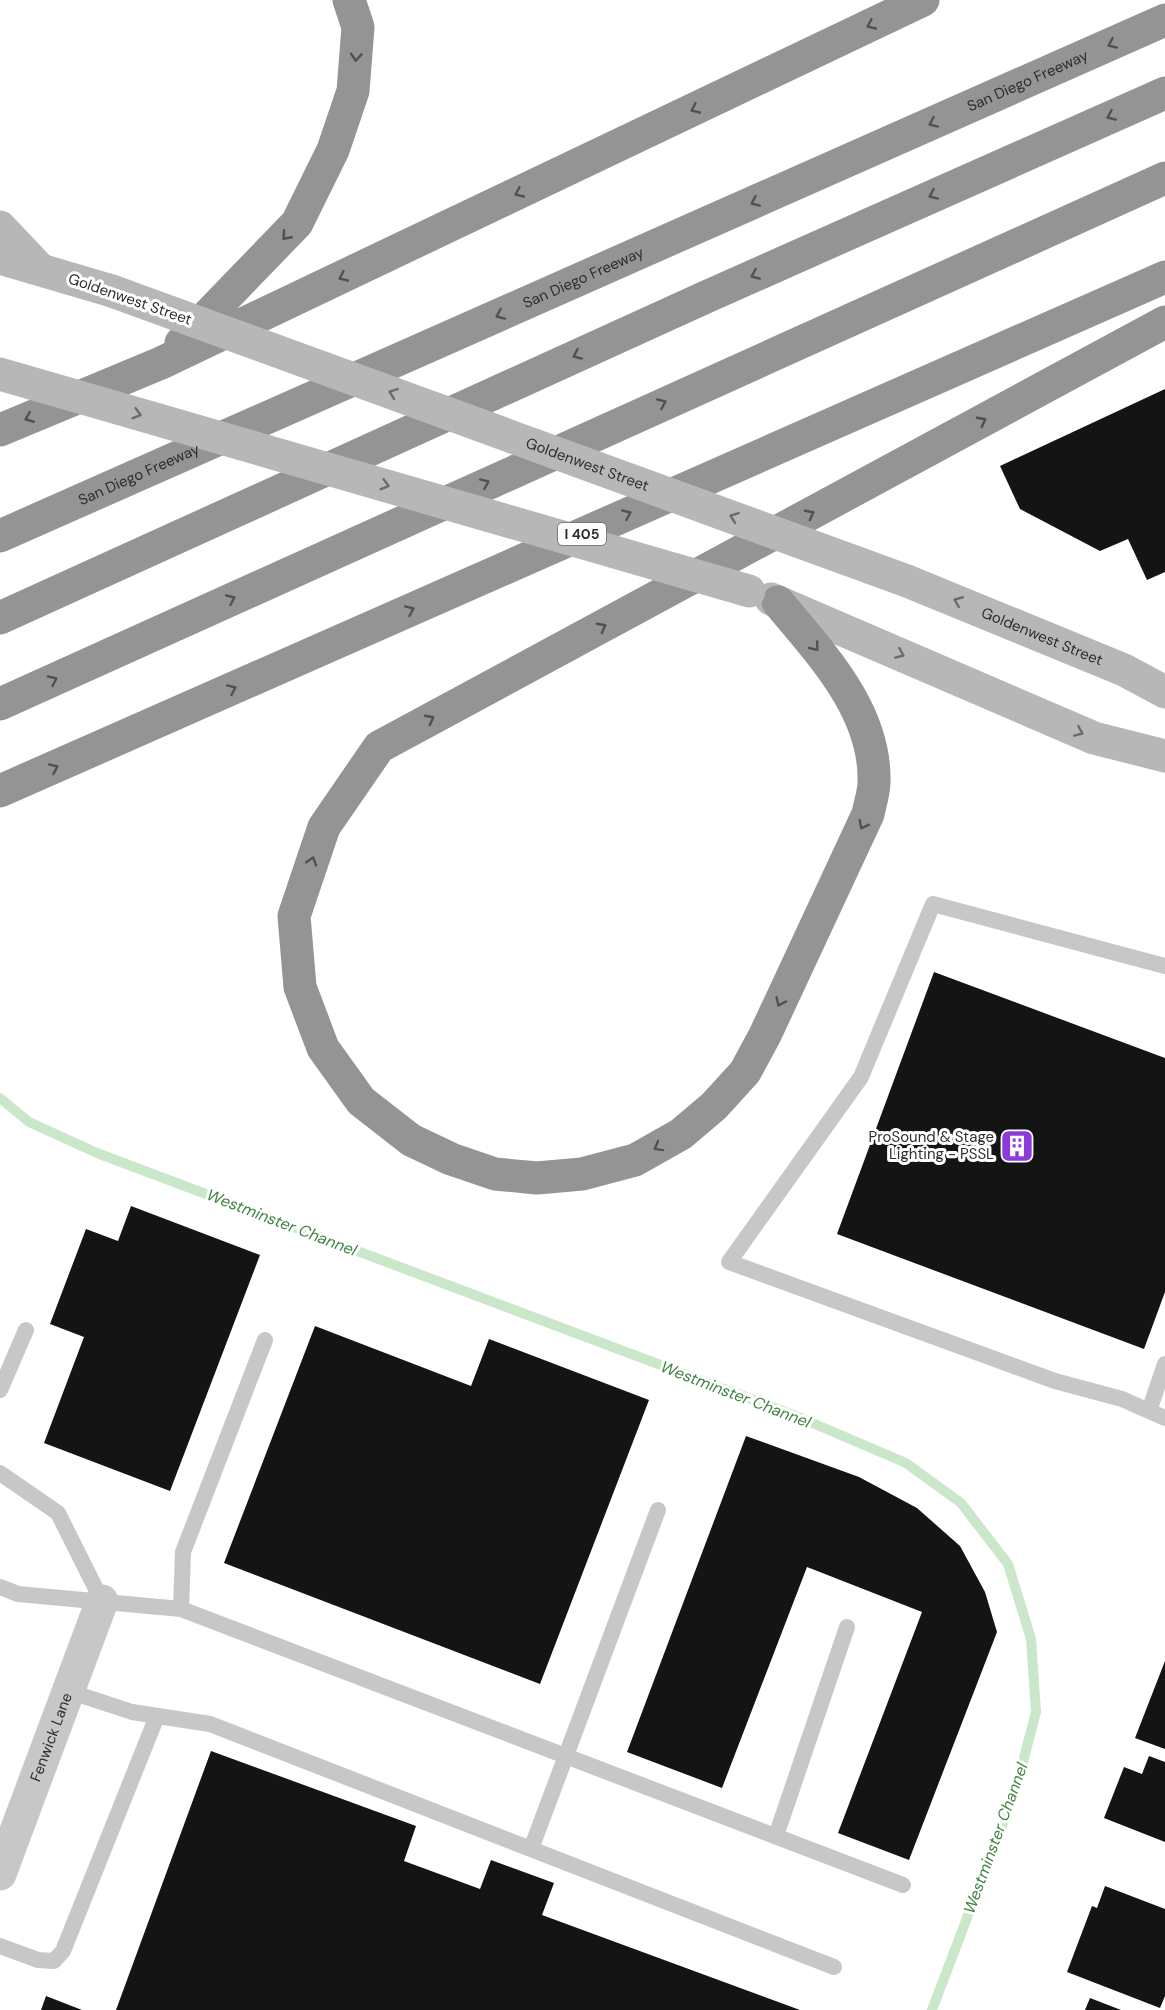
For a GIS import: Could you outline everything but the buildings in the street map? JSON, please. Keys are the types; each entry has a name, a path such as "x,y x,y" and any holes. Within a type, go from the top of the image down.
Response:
{"highway":[{"path":"161,363 297,223 333,150 353,91 358,27 349,0"},
{"path":"0,430 161,363 923,0"},
{"name":"San Diego Freeway","path":"0,536 1165,20"},
{"path":"0,618 717,292 1165,93"},
{"path":"0,704 1165,178"},
{"name":"I 405","path":"0,791 1165,277"},
{"path":"764,596 836,672 864,726 874,782 868,814 765,1035 745,1072 714,1106 681,1134 635,1160 582,1174 537,1178 495,1174 451,1160 411,1140 361,1101 323,1048 300,987 294,916 324,827 379,747 1165,322"},
{"path":"0,545 43,517"}],"main road":[{"path":"0,227 38,267"},
{"name":"Goldenwest Street","path":"0,258 38,267 112,291 907,581 1124,670 1165,692"},
{"path":"0,374 764,596 1094,738 1165,756"}],"street":[{"name":"Fenwick Lane","path":"0,1874 9,1824 68,1691 102,1601"}],"lane":[{"path":"1165,966 933,904 861,1077 729,1262 1055,1381 1122,1399 1165,1418"},
{"path":"0,1390 26,1330"},
{"path":"181,1609 183,1552 265,1340"},
{"path":"1149,1411 1165,1364"},
{"path":"0,1473 58,1513 102,1601"},
{"path":"531,1849 564,1755 658,1510"},
{"path":"0,1587 18,1594 181,1609 903,1885"},
{"path":"776,1836 847,1628"},
{"path":"68,1691 132,1712 210,1724 834,1967"},
{"path":"0,1946 38,1960 54,1961 63,1951 157,1716"}],"waterway":[{"name":"Westminster Channel","path":"0,1098 29,1122 97,1153 796,1416 906,1463 961,1503 1008,1564 1031,1639 1036,1712 1016,1789 932,2010"}],"place":[{"name":"ProSound & Stage Lighting - PSSL","path":"1017,1146"}]}
